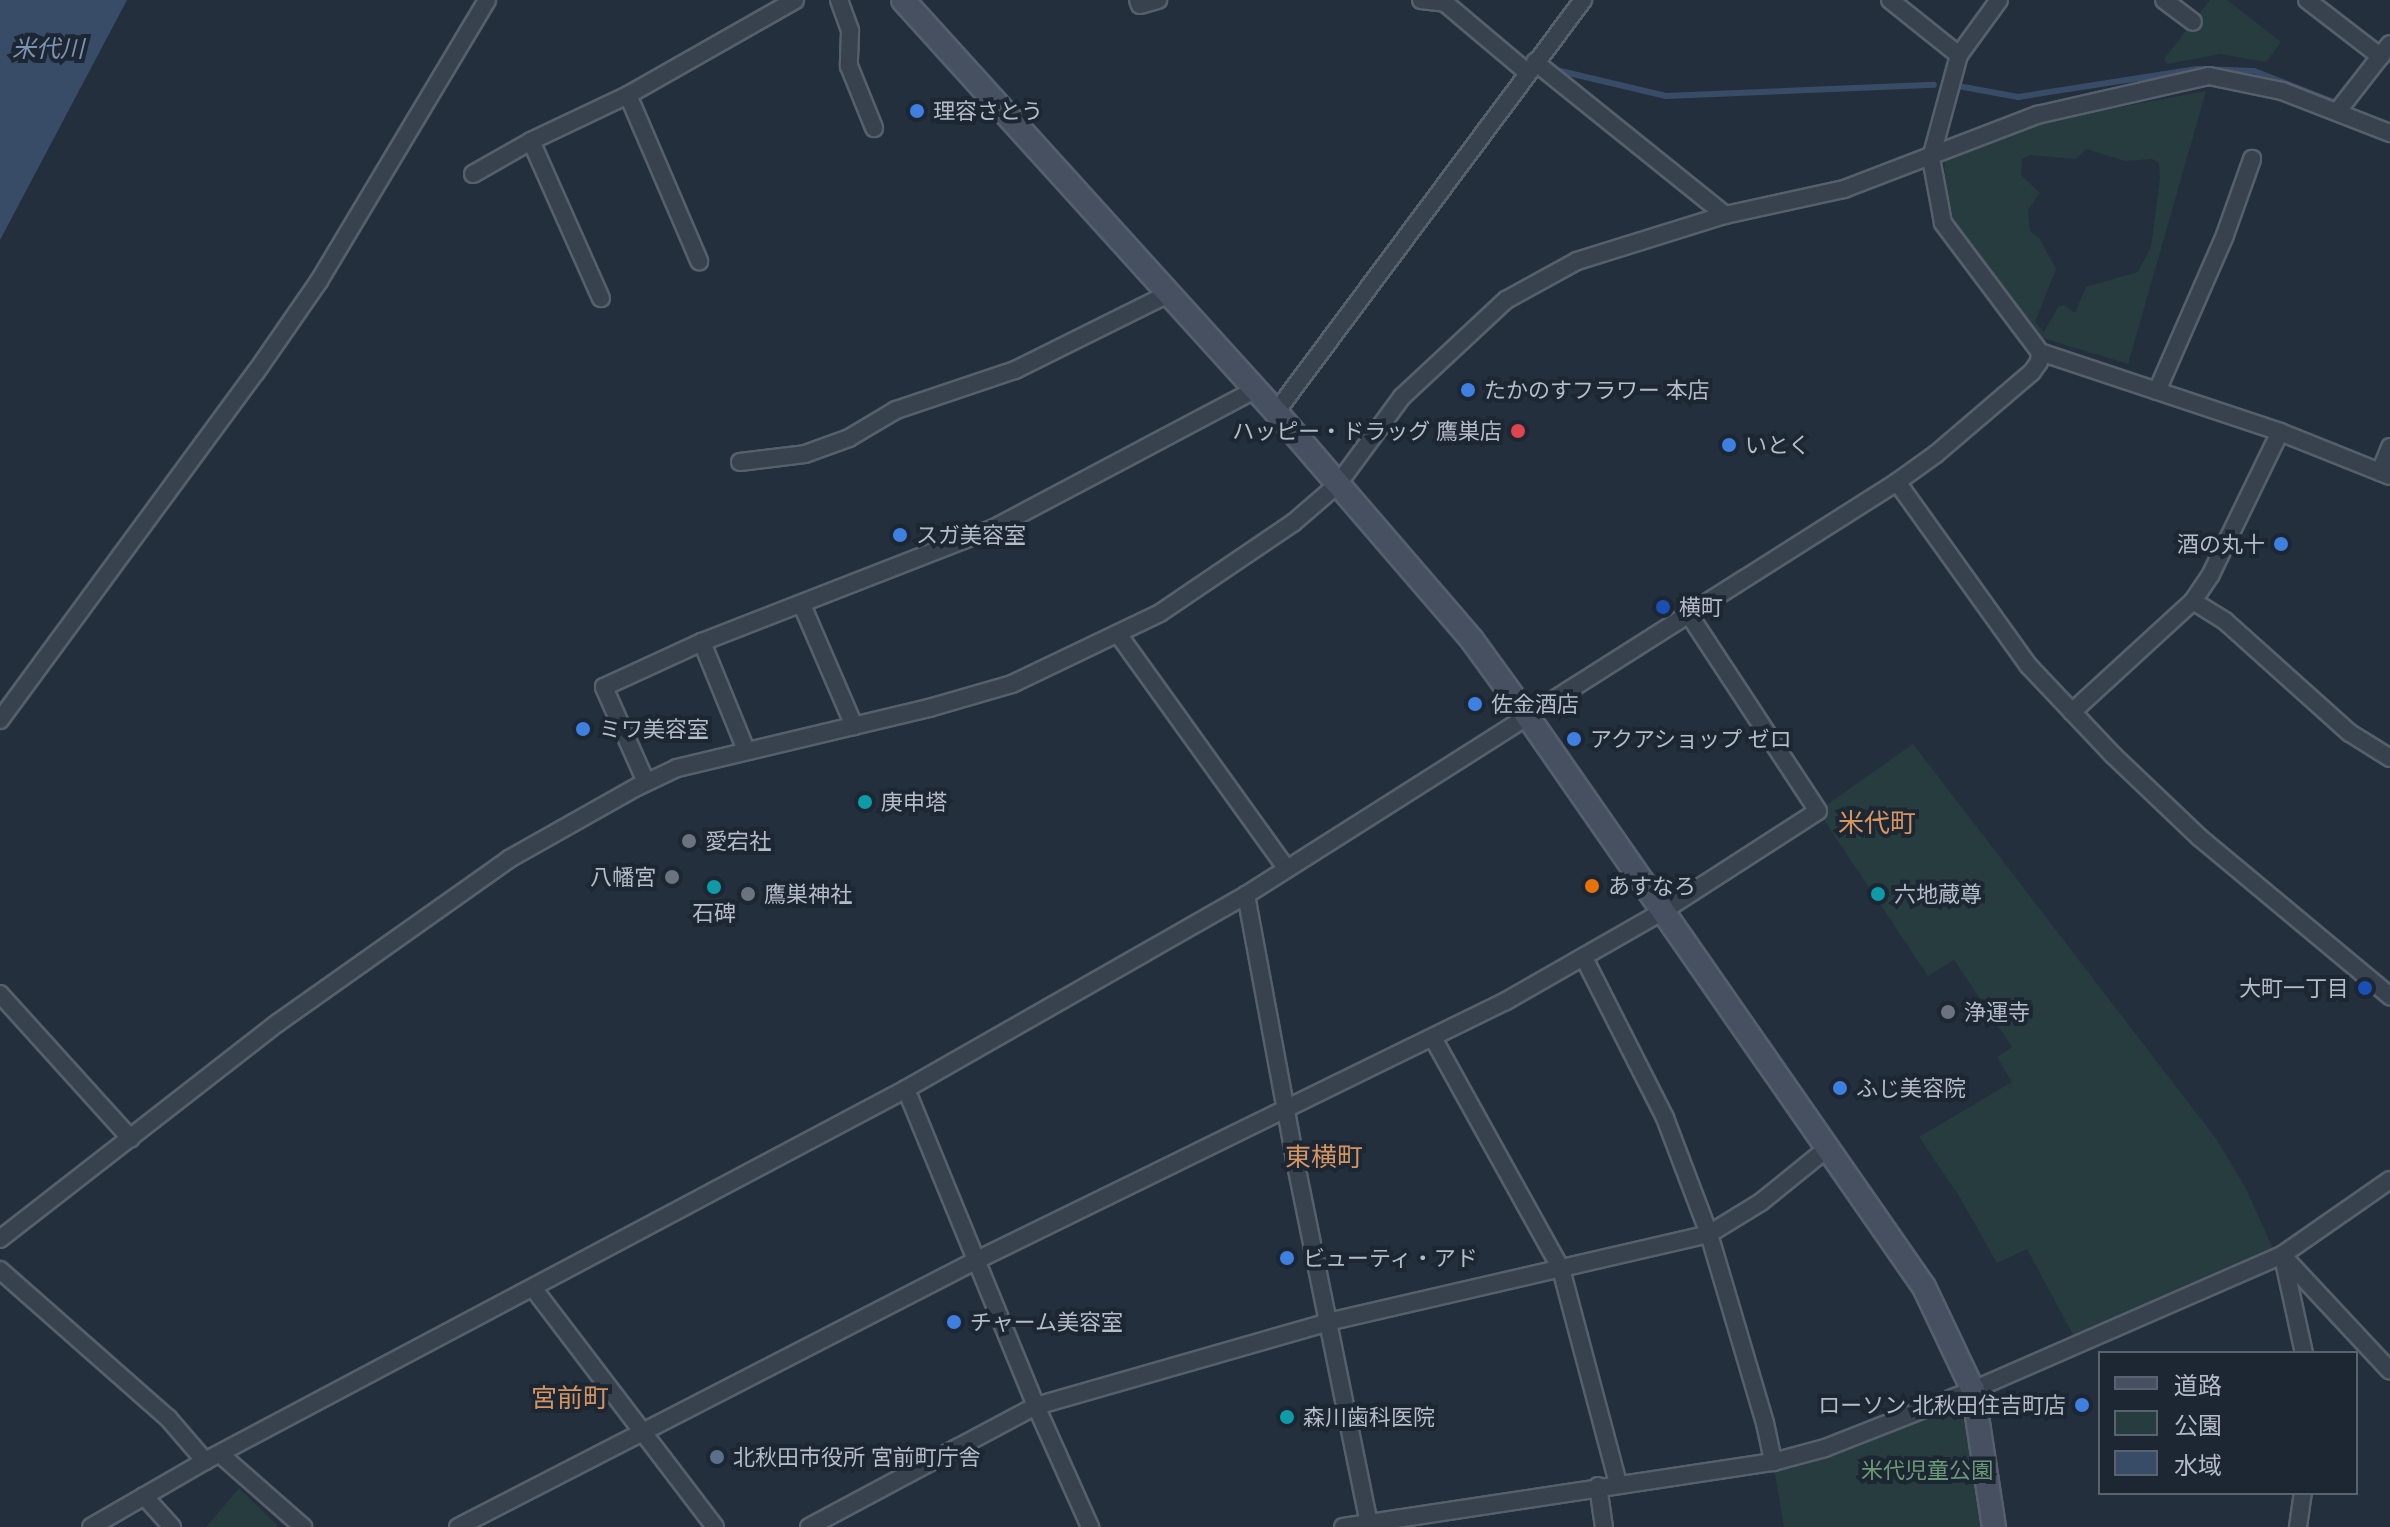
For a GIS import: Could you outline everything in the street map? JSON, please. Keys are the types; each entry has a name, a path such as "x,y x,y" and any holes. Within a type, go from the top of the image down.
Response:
{"street":[{"path":"0,720 256,372 319,281 487,0"},
{"path":"473,174 531,141 628,95 795,0"},
{"path":"839,0 850,31 849,66 874,128"},
{"path":"903,0 1256,389 1472,640 1528,717 1924,1287 1973,1390 1994,1527"},
{"path":"1138,0 1140,5 1158,0"},
{"path":"1421,0 1445,3 1725,215"},
{"path":"1276,412 1583,0"},
{"path":"1890,0 1959,55"},
{"path":"1999,0 1959,55 1931,158 1943,223 2040,352 2280,432 2385,474 2390,447"},
{"path":"2164,0 2193,22"},
{"path":"2307,0 2385,51 2337,112"},
{"path":"0,1239 279,1022 509,859 646,782 677,768 1012,684 1160,613 1293,523 1338,484 1402,397 1506,300 1577,261 1725,215 1844,189 2037,115 2209,76 2282,91 2390,133"},
{"path":"628,95 699,261"},
{"path":"531,141 601,298"},
{"path":"2157,391 2225,235 2252,159"},
{"path":"740,462 805,454 849,438 896,410 1015,370 1170,293"},
{"path":"91,1527 213,1457 906,1089 1246,895 1897,482 1936,454 2032,372 2039,362 2040,352"},
{"path":"646,782 604,687 702,642 994,528 1027,507 1256,389"},
{"path":"2072,712 2193,601 2211,574 2280,432"},
{"path":"1897,482 2028,665 2072,712 2199,837 2390,996"},
{"path":"2193,601 2225,621 2350,733 2390,758"},
{"path":"802,605 854,726"},
{"path":"458,1527 975,1261 1433,1038 1584,958 1818,811 1690,616"},
{"path":"1118,634 1287,869"},
{"path":"702,642 746,750"},
{"path":"1246,895 1370,1524"},
{"path":"1584,958 1665,1118 1709,1234 1765,1423 1773,1462"},
{"path":"0,994 131,1139"},
{"path":"1433,1038 1561,1269 1618,1483"},
{"path":"906,1089 975,1261 1090,1527"},
{"path":"809,1527 1036,1406 1328,1322 1709,1234 1761,1202 1829,1147"},
{"path":"1343,1527 1598,1486 1773,1462 1825,1448 1973,1390 2282,1255 2351,1211 2390,1180"},
{"path":"2282,1255 2304,1351"},
{"path":"2282,1255 2390,1371"},
{"path":"0,1270 213,1457 303,1527"},
{"path":"533,1288 715,1527"},
{"path":"1598,1486 1604,1527"},
{"path":"2298,1527 2303,1495"},
{"path":"144,1496 172,1527"}],"green space":[{"path":"2210,0 2227,0 2281,42 2266,62 2220,54 2167,64 2164,59"},
{"path":"2206,91 2128,364 2043,338 1956,229 1944,180 1945,160 2040,122","holes":["2086,149 2125,161 2152,159 2159,163 2160,178 2151,247 2138,272 2086,287 2075,313 2064,305 2058,307 2044,332 2035,322 2056,269 2040,239 2030,231 2028,210 2040,193 2021,175 2022,159 2030,155 2076,159"]},
{"path":"1913,744 2217,1140 2245,1187 2277,1257 2078,1344 2027,1249 1997,1263 1959,1196 1919,1137 2012,1082 1997,1057 2012,1047 1954,960 1928,976 1818,811"},
{"name":"米代児童公園","path":"1973,1390 1994,1527 1784,1527 1773,1462"},
{"path":"239,1488 279,1527 206,1527"}],"water":[{"name":"米代川","path":"0,0 127,0 0,240"}],"waterway":[{"path":"1958,86 2018,97 2197,69 2254,71 2341,105"},
{"path":"1556,70 1666,96 1934,85"}],"place":[{"name":"理容さとう","path":"917,111"},
{"name":"たかのすフラワー 本店","path":"1468,390"},
{"name":"ハッピー・ドラッグ 鷹巣店","path":"1518,431"},
{"name":"いとく","path":"1729,445"},
{"name":"スガ美容室","path":"900,535"},
{"name":"酒の丸十","path":"2281,544"},
{"name":"横町","path":"1663,607"},
{"name":"佐金酒店","path":"1475,704"},
{"name":"ミワ美容室","path":"583,729"},
{"name":"アクアショップ ゼロ","path":"1574,739"},
{"name":"庚申塔","path":"865,802"},
{"name":"愛宕社","path":"689,841"},
{"name":"八幡宮","path":"672,877"},
{"name":"あすなろ","path":"1592,886"},
{"name":"石碑","path":"714,887"},
{"name":"鷹巣神社","path":"748,894"},
{"name":"六地蔵尊","path":"1878,894"},
{"name":"大町一丁目","path":"2365,988"},
{"name":"浄運寺","path":"1948,1012"},
{"name":"ふじ美容院","path":"1840,1088"},
{"name":"ビューティ・アド","path":"1287,1258"},
{"name":"チャーム美容室","path":"954,1322"},
{"name":"ローソン 北秋田住吉町店","path":"2082,1405"},
{"name":"森川歯科医院","path":"1287,1417"},
{"name":"北秋田市役所 宮前町庁舎","path":"717,1457"}],"district":[{"name":"米代町","path":"1877,823"},
{"name":"東横町","path":"1324,1157"},
{"name":"宮前町","path":"570,1398"}]}
